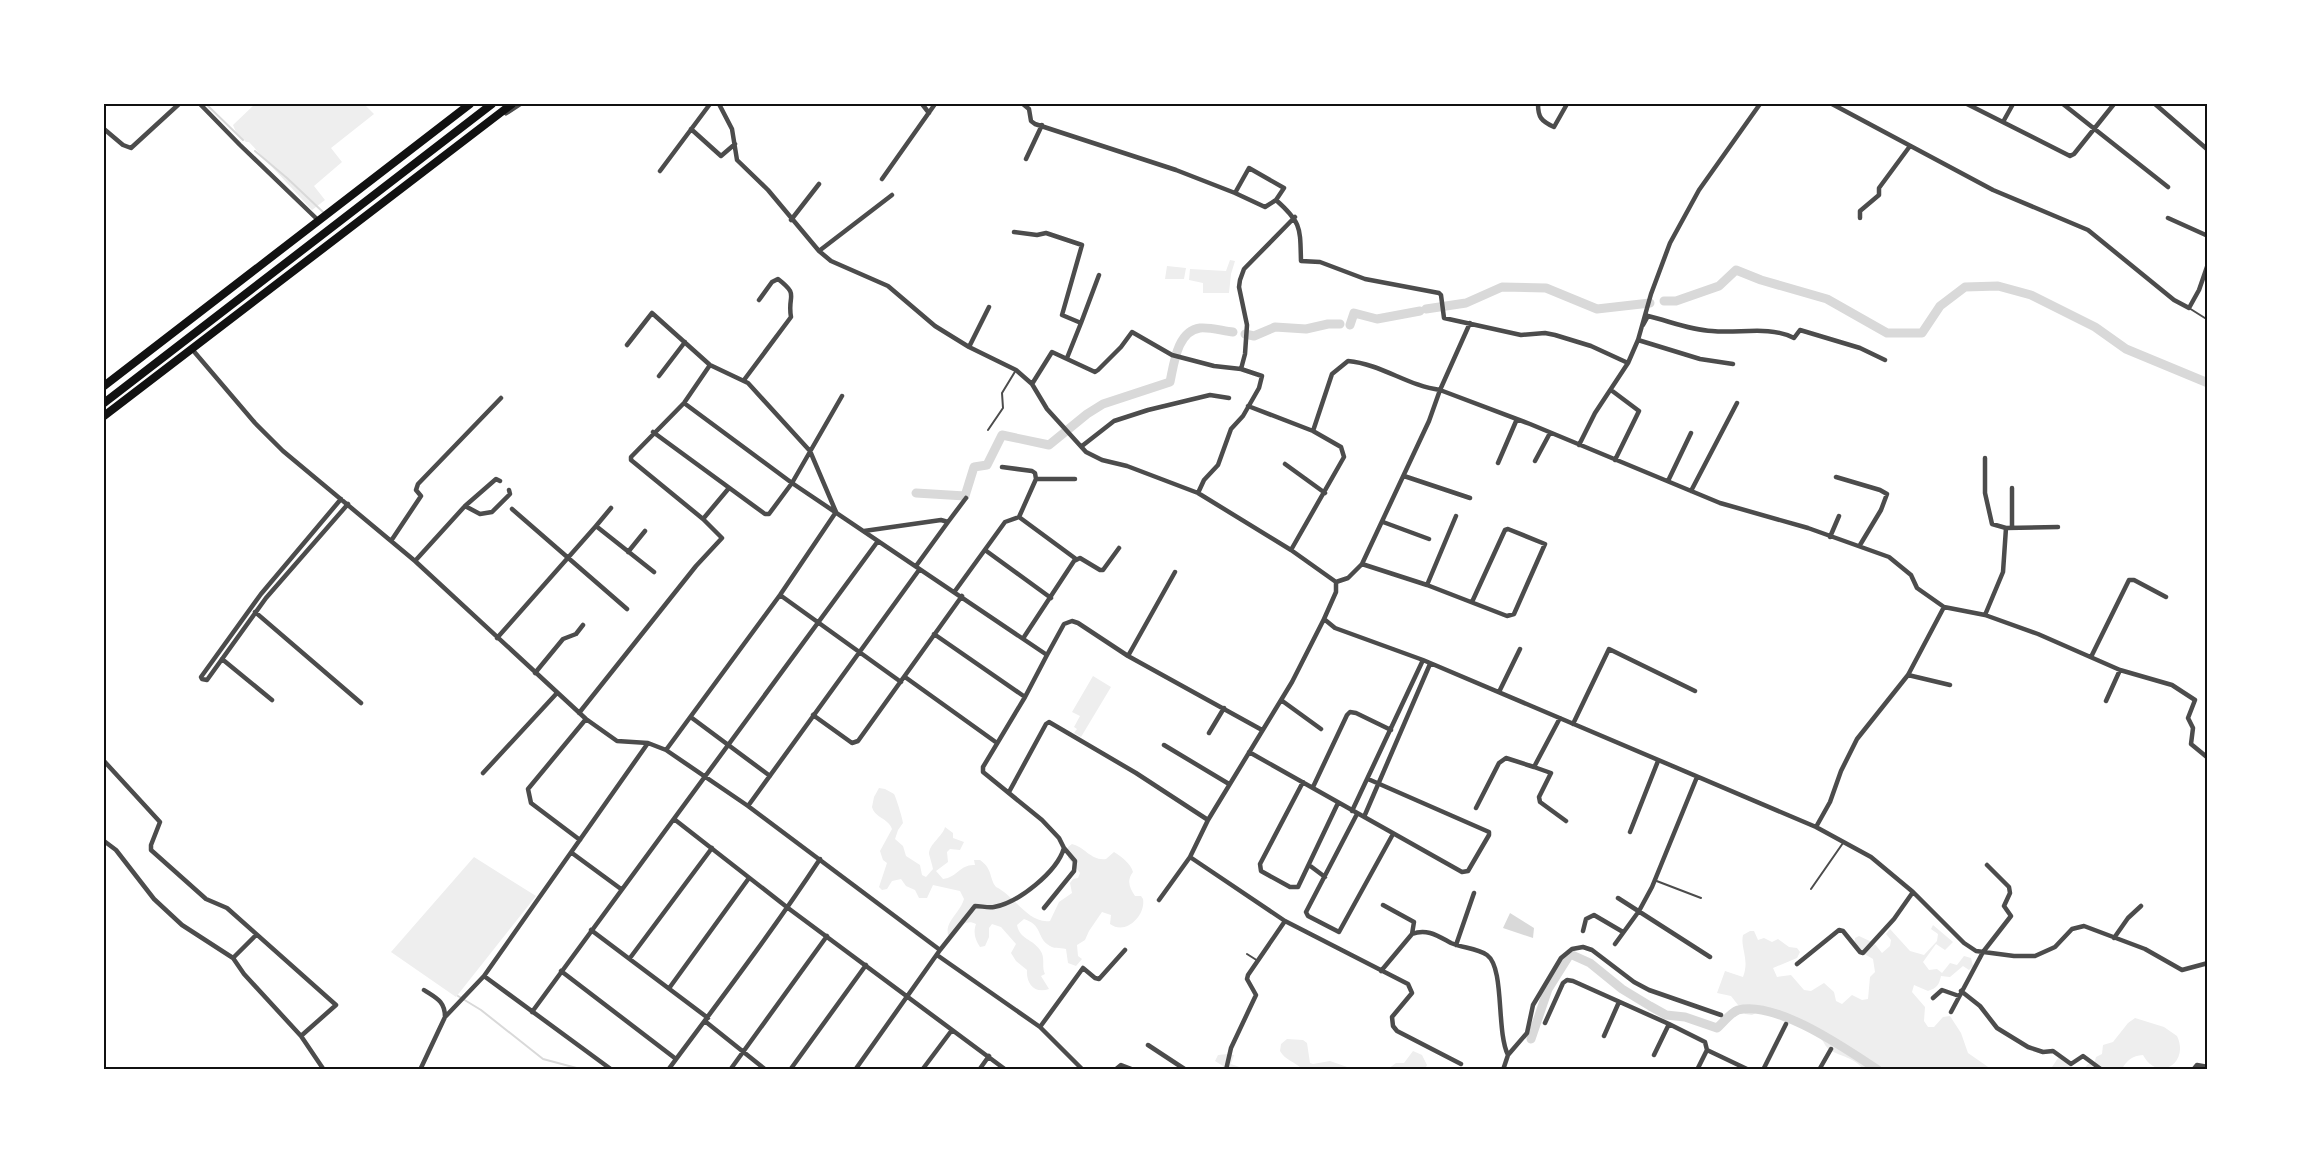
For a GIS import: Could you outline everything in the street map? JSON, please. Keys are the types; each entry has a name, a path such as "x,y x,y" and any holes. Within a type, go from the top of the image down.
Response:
{"highway":[{"path":"104,388 472,104"},
{"path":"104,388 472,104"},
{"path":"104,403 492,104"},
{"path":"104,416 512,104"}],"street":[{"path":"104,129 123,145 131,148 179,104"},
{"path":"200,104 321,222"},
{"path":"467,140 520,104"},
{"path":"660,171 710,104"},
{"path":"719,104 732,129 737,160 768,190 791,220 831,261 888,286 935,326 969,347 1016,370 1032,384 1047,409 1086,452 1102,460 1127,466 1198,493 1291,550 1336,582"},
{"path":"922,104 929,113"},
{"path":"882,179 935,104"},
{"path":"1023,104 1029,109 1031,121 1235,193 1265,207 1276,200 1284,188 1249,168 1235,193"},
{"path":"1538,104 1538,115 1543,122 1554,128 1567,104"},
{"path":"1579,445 1595,413 1628,363 1638,340 1651,294 1670,243 1699,190 1760,104"},
{"path":"1832,104 1994,190 2088,230 2174,300 2189,308 2199,290 2208,264"},
{"path":"1967,104 2070,156 2114,104"},
{"path":"2003,122 2013,104"},
{"path":"2063,104 2168,187"},
{"path":"2155,104 2208,150"},
{"path":"1026,159 1042,125"},
{"path":"691,129 722,156 735,144"},
{"path":"1860,218 1860,211 1879,195 1879,188 1910,146"},
{"path":"791,220 819,184"},
{"path":"819,251 892,195"},
{"path":"1276,200 1295,217 1300,232 1300,261 1320,262 1365,279 1439,293 1444,318 1521,336 1545,333 1591,346 1628,363"},
{"path":"1241,369 1245,354 1247,325 1239,287 1240,280 1244,269 1295,217"},
{"path":"2168,218 2208,236"},
{"path":"1014,232 1037,235 1046,233 1082,246 1062,315 1081,323"},
{"path":"1067,358 1099,275"},
{"path":"744,380 791,317 789,307 791,289 778,279 772,282 759,300"},
{"path":"969,347 989,307"},
{"path":"627,345 652,312 710,365 744,380 810,451 836,512"},
{"path":"1641,330 1648,316 1713,332 1760,330 1785,334 1794,338 1800,330 1860,348 1885,360"},
{"path":"1336,582 1348,578 1362,564 1429,421 1440,390 1470,323"},
{"path":"1032,384 1052,352 1095,372 1132,332 1172,355 1214,366 1241,369 1262,376 1259,388 1243,416 1231,429 1218,465 1204,480 1198,493"},
{"path":"1638,340 1700,359 1733,364"},
{"path":"659,376 685,342"},
{"path":"190,348 283,451 415,561 586,719 617,741 648,743 666,750 748,806 1040,1028 1083,1070"},
{"path":"1313,431 1332,374 1348,361 1362,362 1428,389 1440,390 1517,419 1720,503 1860,545 1889,557 1911,575 1917,588 1944,607 1985,615 2038,634 2120,670 2172,685 2195,700 2188,718 2193,728 2191,744 2208,758"},
{"path":"579,713 696,566 722,538 703,519 631,460 631,457 654,432 684,403 710,365"},
{"path":"1611,390 1639,411 1615,460"},
{"path":"1082,446 1114,421 1210,395 1229,398"},
{"path":"654,432 765,514 772,513 842,396"},
{"path":"391,541 421,496 416,490 418,484 501,399"},
{"path":"684,403 792,483 1024,637 1047,655"},
{"path":"1690,491 1737,403"},
{"path":"1248,406 1313,431 1341,447 1344,452 1344,457 1325,493 1291,550"},
{"path":"1498,463 1517,419"},
{"path":"1535,461 1550,433"},
{"path":"1668,481 1691,433"},
{"path":"1985,458 1985,493 1992,524 2009,528 2058,527"},
{"path":"1285,464 1325,493"},
{"path":"955,591 1005,522 1019,517 1036,479 1032,471 1002,467"},
{"path":"1404,476 1470,498"},
{"path":"1836,477 1887,494 1881,510 1860,545"},
{"path":"415,561 465,506 496,479 500,481"},
{"path":"1036,479 1075,479"},
{"path":"703,519 729,488"},
{"path":"1985,615 2003,572 2012,488"},
{"path":"465,506 480,514 492,512 510,494 509,490"},
{"path":"748,806 860,653 966,498"},
{"path":"341,499 261,594 244,623 207,680 202,679 201,677 244,623 348,504"},
{"path":"497,638 611,508"},
{"path":"512,509 627,609"},
{"path":"666,750 692,718 780,595 836,512"},
{"path":"1427,585 1456,516"},
{"path":"1830,537 1839,516"},
{"path":"1019,517 1076,559 1080,558 1100,570 1103,570 1119,549"},
{"path":"864,531 941,520 948,522"},
{"path":"1383,522 1429,539"},
{"path":"596,526 654,572"},
{"path":"1362,564 1427,585 1507,616 1514,614 1545,544 1508,529 1505,530 1472,602"},
{"path":"628,552 645,531"},
{"path":"532,1012 878,541"},
{"path":"985,550 1051,598"},
{"path":"1024,637 1076,559"},
{"path":"1128,656 1175,572"},
{"path":"2091,657 2129,580 2134,580 2166,597"},
{"path":"1159,900 1190,857 1208,820 1281,700 1324,619 1336,592 1336,582"},
{"path":"780,595 901,682"},
{"path":"813,715 855,743 962,596"},
{"path":"1816,827 1830,802 1841,771 1857,739 1908,675 1944,607"},
{"path":"255,612 361,703"},
{"path":"1324,619 1335,628 1423,660 1816,827 1871,857 1913,892 1964,943 1976,951 2035,956 2048,951 2078,926 2084,926 2145,949 2182,970 2208,963"},
{"path":"1044,908 1075,867 1075,861 1059,838 1042,820 983,772 983,767 1064,624 1072,621 1078,623 1128,656 1262,730"},
{"path":"535,673 563,639 576,634 584,625"},
{"path":"934,634 1024,697"},
{"path":"1499,692 1520,649"},
{"path":"1573,724 1609,649 1695,691"},
{"path":"222,658 272,700"},
{"path":"1393,834 1339,932 1306,915 1423,660"},
{"path":"1364,817 1430,664"},
{"path":"2106,701 2120,670"},
{"path":"1908,675 1950,685"},
{"path":"905,677 997,743"},
{"path":"483,773 557,693"},
{"path":"1281,700 1321,729"},
{"path":"1209,733 1224,708"},
{"path":"1313,787 1347,714 1356,713 1390,730"},
{"path":"1396,717 1406,720"},
{"path":"692,718 770,776"},
{"path":"1534,767 1560,718"},
{"path":"580,840 531,802 528,789 586,719"},
{"path":"1010,792 1049,722 1136,773 1208,820"},
{"path":"420,1070 445,1017 484,976 648,743"},
{"path":"1164,745 1229,784"},
{"path":"1249,752 1393,834 1466,872 1490,835 1487,830 1368,779"},
{"path":"1476,808 1498,763 1506,758 1551,773 1539,797 1540,802 1566,821"},
{"path":"104,761 160,823 151,845 152,850 206,899 227,908 336,1005 301,1036"},
{"path":"1630,832 1658,761"},
{"path":"1615,944 1639,911 1696,777"},
{"path":"1303,782 1260,868 1290,888 1298,887 1338,803"},
{"path":"674,819 788,908 1006,1070"},
{"path":"104,841 116,850 154,898 182,925 233,958 244,974 301,1036 324,1070"},
{"path":"630,958 712,848"},
{"path":"855,1070 938,952 975,906 992,908 1014,900 1036,885 1061,858 1064,848"},
{"path":"572,853 621,889"},
{"path":"1190,857 1285,921 1408,984 1412,993 1392,1017 1393,1026 1397,1031 1461,1064"},
{"path":"668,1070 788,908 820,859"},
{"path":"1309,865 1325,877"},
{"path":"1951,1012 1983,952 2012,914 2004,906 2010,893 2009,887 1988,865"},
{"path":"670,987 749,878"},
{"path":"1797,964 1839,930 1843,931 1863,953 1894,919 1913,892"},
{"path":"1456,945 1474,893"},
{"path":"1618,898 1710,957"},
{"path":"1383,904 1414,922 1412,934"},
{"path":"2114,938 2128,918 2141,906"},
{"path":"1583,931 1586,919 1594,915 1623,932"},
{"path":"1226,1070 1231,1048 1256,995 1247,979 1285,921"},
{"path":"591,930 670,987 766,1070"},
{"path":"1381,972 1412,934 1419,931 1429,932 1456,945 1484,953 1494,965 1500,1027 1503,1046 1508,1055"},
{"path":"233,958 255,934"},
{"path":"730,1070 827,936"},
{"path":"1503,1070 1508,1055 1527,1034 1533,1005 1561,958 1572,949 1589,948 1634,982 1649,990 1721,1015"},
{"path":"1040,1028 1083,968 1099,979 1125,950"},
{"path":"790,1070 866,965"},
{"path":"561,971 676,1059"},
{"path":"484,976 612,1070"},
{"path":"1545,1023 1563,983 1567,980 1705,1042 1707,1050 1697,1070"},
{"path":"424,990 442,1002 445,1017"},
{"path":"1933,998 1942,990 1960,994 1980,1006 1997,1028 2028,1047 2043,1052 2053,1051 2071,1064 2083,1056 2102,1070"},
{"path":"1604,1036 1619,1002"},
{"path":"1654,1055 1669,1024"},
{"path":"1763,1070 1786,1024"},
{"path":"922,1070 952,1030"},
{"path":"1148,1045 1186,1070"},
{"path":"1820,1070 1831,1049"},
{"path":"1707,1050 1749,1070"},
{"path":"979,1070 989,1056"},
{"path":"1115,1070 1121,1065 1134,1070"},
{"path":"2193,1070 2197,1065 2208,1067"}],"lane":[{"path":"2189,308 2208,321"},
{"path":"988,430 1003,408 1002,393 1016,370"},
{"path":"1811,889 1843,843"},
{"path":"1654,880 1701,898"},
{"path":"1246,954 1258,961"}],"shaded area":[{"path":"255,104 364,104 374,114 331,148 342,162 314,186 325,200 312,210 249,142 246,142 236,132 233,125"},
{"path":"1230,260 1235,261 1229,293 1203,293 1203,283 1189,280 1190,269 1226,271"},
{"path":"1167,266 1186,268 1184,279 1165,279"},
{"path":"1093,676 1111,687 1081,737 1074,733 1077,729 1074,727 1080,716 1072,712"},
{"path":"879,788 894,794 903,823 895,839 903,846 906,856 920,865 922,875 926,877 933,869 930,850 945,827 953,833 953,838 964,842 960,850 950,849 947,852 948,862 936,871 943,879 952,876 966,866 975,865 974,860 980,860 989,870 996,887 1028,914 1042,921 1050,921 1059,902 1072,893 1070,883 1073,879 1078,878 1080,873 1068,858 1068,847 1072,844 1096,858 1106,859 1114,852 1125,860 1133,872 1129,881 1132,890 1135,896 1141,896 1143,899 1141,911 1134,922 1122,927 1110,924 1111,915 1102,912 1085,940 1077,945 1078,956 1082,959 1076,966 1068,963 1066,949 1050,946 1044,941 1037,927 1024,919 1017,925 1021,934 1037,946 1042,953 1045,974 1041,976 1049,989 1035,989 1028,979 1027,970 1016,961 1011,953 1016,944 1001,927 992,924 985,946 980,947 975,936 976,924 971,922 948,935 949,925 964,899 960,891 933,885 927,898 919,898 915,890 906,886 901,879 892,881 887,889 882,890 879,887 887,863 883,860 880,851 892,829 872,807"},
{"path":"474,857 536,896 456,997 391,952"},
{"path":"1510,913 1534,928 1533,938 1503,928"},
{"path":"1933,925 1953,942 1945,950 1936,944 1923,962 1929,970 1937,969 1942,973 1950,963 1957,965 1964,956 1971,958 1973,966 1969,970 1963,966 1950,977 1941,976 1934,989 1928,991 1914,985 1912,992 1925,1007 1924,1021 1928,1027 1934,1027 1943,1017 1950,1016 1961,1033 1968,1053 1991,1069 1863,1069 1851,1059 1828,1049 1809,1028 1794,1022 1784,1022 1766,1008 1752,1015 1745,1014 1731,996 1717,993 1725,971 1743,977 1746,965 1743,935 1754,931 1758,940 1764,938 1772,942 1778,939 1789,947 1797,948 1800,952 1797,958 1773,968 1777,977 1791,975 1804,990 1811,991 1824,983 1834,992 1836,1001 1842,1004 1852,995 1862,1000 1868,999 1870,977 1875,972 1873,959 1854,948 1855,938 1859,936 1874,943 1882,953 1890,946 1891,940 1886,934 1890,929 1910,951 1924,955 1937,941 1938,934 1931,929"},
{"path":"2135,1018 2164,1027 2177,1036 2180,1046 2176,1061 2170,1066 2156,1068 2143,1055 2130,1059 2122,1069 2083,1070 2088,1064 2094,1064 2096,1057 2102,1054 2103,1045 2113,1042"},
{"path":"1287,1039 1303,1040 1307,1043 1310,1063 1330,1061 1353,1069 1302,1069 1280,1051 1281,1044"},
{"path":"1413,1051 1422,1055 1427,1065 1425,1069 1388,1069 1396,1063 1404,1063"},
{"path":"1218,1055 1234,1055 1231,1064 1245,1069 1222,1069 1223,1066 1215,1061"},
{"path":"2058,1058 2065,1059 2074,1069 2050,1070"}],"waterway":[{"path":"206,104 243,140"},
{"path":"255,151 324,213"},
{"path":"1664,301 1676,301 1719,286 1736,270 1761,280 1827,299 1887,333 1922,333 1940,306 1965,287 1998,286 2031,295 2095,327 2126,349 2208,383"},
{"path":"1426,309 1466,303 1502,287 1546,288 1597,309 1650,303"},
{"path":"1350,325 1354,313 1377,319 1420,311"},
{"path":"1245,334 1254,336 1275,327 1306,329 1340,324"},
{"path":"916,493 965,496 974,467 987,465 1002,435 1049,445 1103,404 1170,382 1178,349 1186,335 1192,330 1204,328 1233,332"},
{"path":"1531,1039 1548,989 1570,954 1590,963 1622,989 1666,1015 1685,1017 1717,1028 1738,1010 1754,1009 1771,1012 1810,1028 1878,1070"},
{"path":"458,996 481,1010 543,1059 584,1070"}]}
